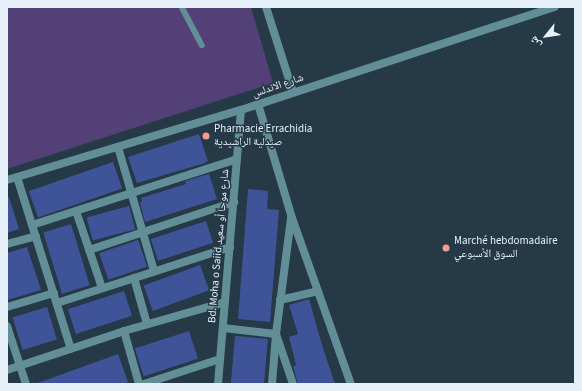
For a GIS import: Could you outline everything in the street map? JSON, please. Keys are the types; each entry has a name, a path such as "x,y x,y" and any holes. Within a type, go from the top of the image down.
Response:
{"street":[{"path":"266,7 293,92"},
{"name":"شارع الاندلس","path":"7,180 241,110 555,7"},
{"path":"258,104 291,215 351,384"},
{"name":"Bd. Moha o Saiid شارع موحا أو سعيد","path":"218,384 241,110"},
{"path":"118,148 154,271"},
{"path":"32,225 237,159"},
{"path":"17,177 71,349"},
{"path":"89,250 234,202"},
{"path":"76,211 102,288"},
{"path":"272,384 276,334 291,215"},
{"path":"7,244 36,236"},
{"path":"57,303 230,247"},
{"path":"134,278 147,324"},
{"path":"280,300 318,291"},
{"path":"7,307 54,293"},
{"path":"7,370 124,331 225,302"},
{"path":"7,326 26,384"},
{"path":"223,328 276,334"},
{"path":"124,331 139,384"},
{"path":"276,334 293,384"},
{"path":"144,384 220,359"}],"lane":[{"path":"182,7 202,45"}],"shaded area":[{"path":"7,7 251,7 273,83 7,169"}],"building":[{"path":"199,134 208,161 137,183 128,157"},
{"path":"113,162 122,188 38,217 29,191"},
{"path":"209,174 217,199 145,222 140,202 142,202 141,198 186,184 185,181"},
{"path":"248,189 268,191 267,209 279,210 270,322 238,319"},
{"path":"7,197 9,197 19,229 7,233"},
{"path":"129,206 135,229 93,241 86,217"},
{"path":"206,221 213,243 158,261 151,239"},
{"path":"71,224 90,285 62,294 43,232"},
{"path":"138,240 147,266 108,280 99,253"},
{"path":"27,247 41,290 7,300 7,253"},
{"path":"200,265 209,290 153,311 144,286"},
{"path":"124,291 132,316 76,334 68,309"},
{"path":"309,299 335,384 298,384 293,366 296,365 289,337 298,334 289,305"},
{"path":"47,307 57,340 23,350 13,318"},
{"path":"189,331 198,359 144,376 135,349"},
{"path":"235,336 268,339 264,384 231,384"},
{"path":"118,354 128,382 121,384 35,384"}],"place":[{"name":"Pharmacie Errachidia صيدلية الراشيدية","path":"206,136"},
{"name":"Marché hebdomadaire السوق الأسبوعي","path":"446,248"}]}
